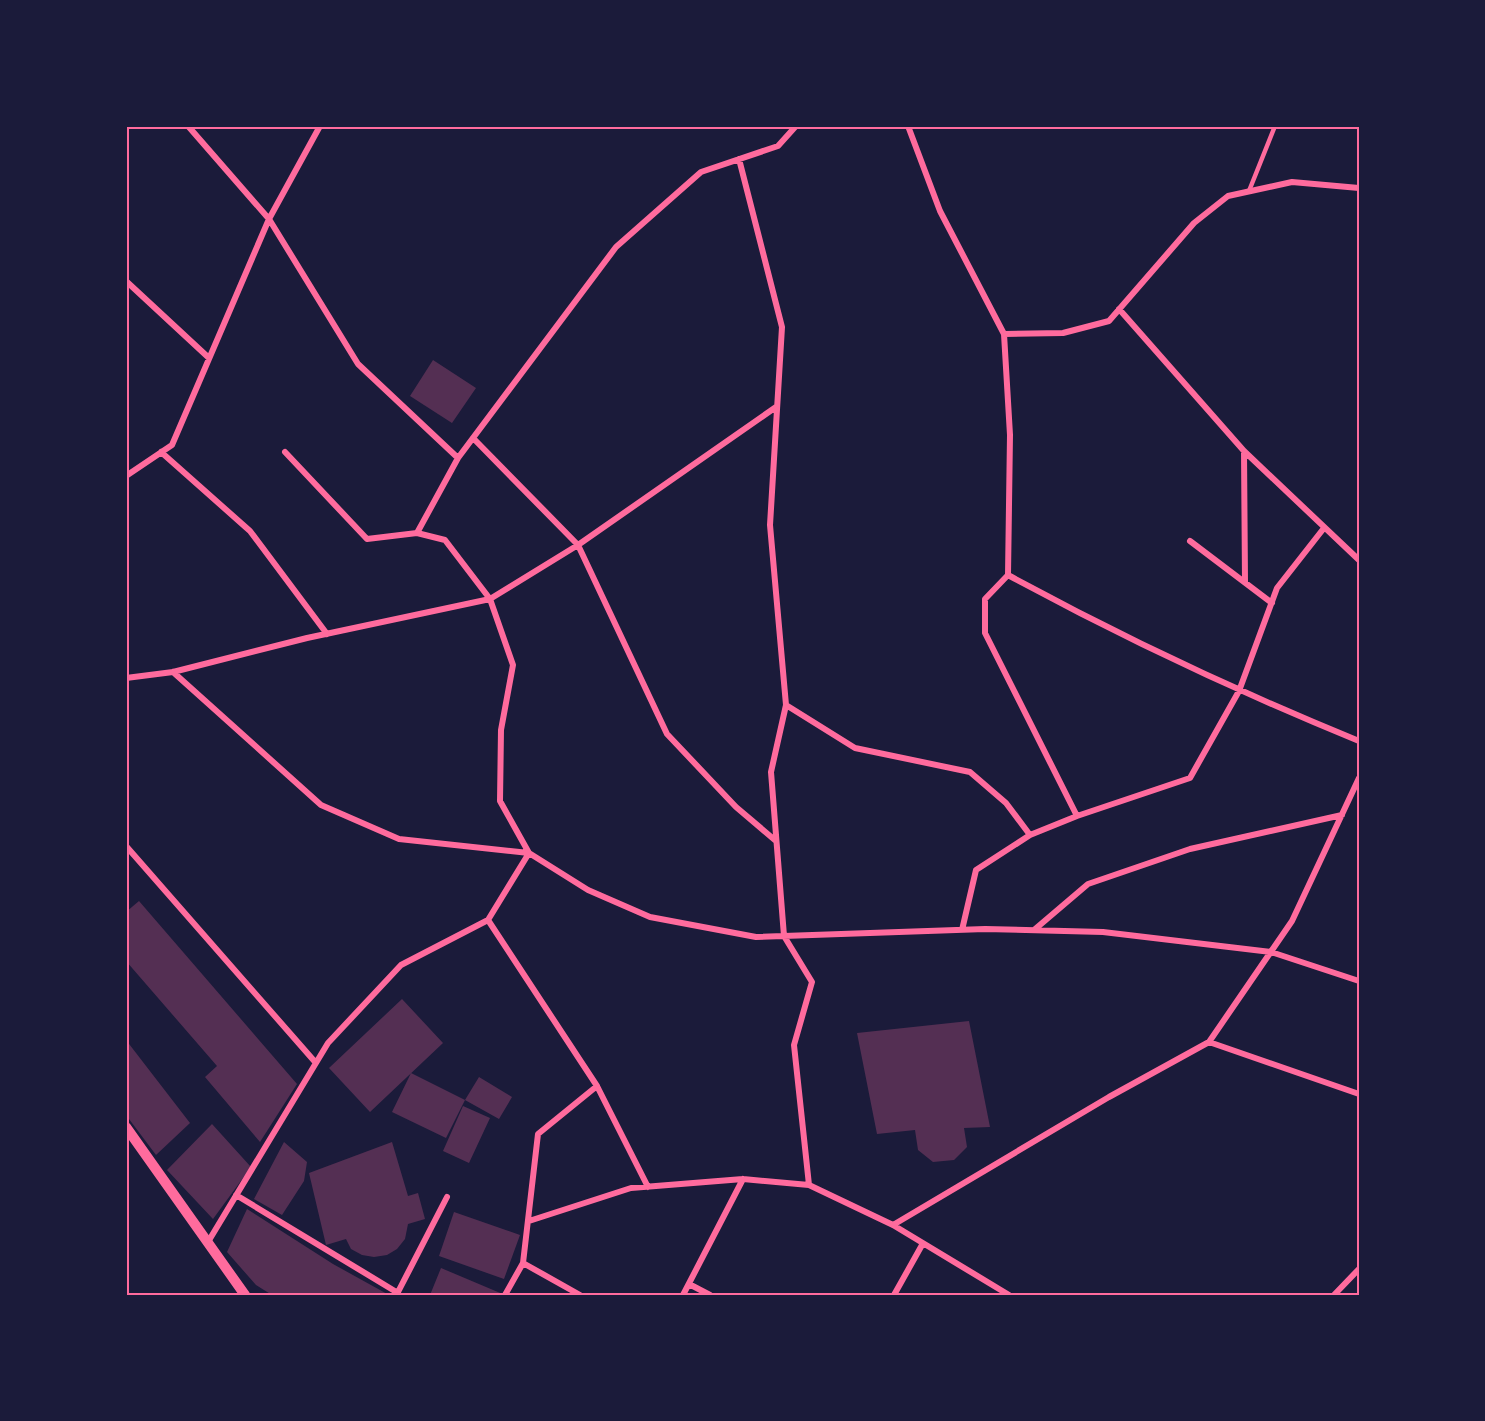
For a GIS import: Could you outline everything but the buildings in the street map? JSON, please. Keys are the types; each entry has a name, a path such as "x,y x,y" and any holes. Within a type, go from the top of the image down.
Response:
{"street":[{"path":"188,126 269,219 358,364 458,458"},
{"path":"126,476 172,445 269,219 320,126"},
{"path":"417,533 458,458 616,247 701,172 778,146 796,126"},
{"path":"908,126 940,211 1004,334 1010,435 1008,575 985,599 985,633 1077,816"},
{"path":"739,159 782,327 770,525 786,705 771,772 784,936 812,982 794,1045 808,1185"},
{"path":"1004,334 1063,333 1109,321 1194,223 1228,196 1292,182 1359,188"},
{"path":"126,281 209,358"},
{"path":"1119,309 1244,451 1359,560"},
{"path":"126,678 173,672 327,633 490,599 578,545 776,407"},
{"path":"473,438 567,530 578,545 667,734 736,807 776,841"},
{"path":"1244,451 1245,582"},
{"path":"161,452 250,531 327,633"},
{"path":"285,452 367,539 417,533 445,540 490,599 513,665 501,730 500,801 529,854"},
{"path":"962,930 976,870 1030,835 1077,816 1190,778 1239,692 1277,588 1324,528"},
{"path":"1190,541 1272,603"},
{"path":"1008,575 1097,623 1239,692 1359,741"},
{"path":"173,672 321,805 399,839 529,854 588,890 650,917 756,937 962,930 1103,932 1271,952 1359,981"},
{"path":"786,705 855,748 970,772 1006,803 1030,835"},
{"path":"893,1225 1057,1127 1209,1042 1292,921 1359,778"},
{"path":"1034,930 1088,884 1190,849 1342,815"},
{"path":"126,846 316,1063"},
{"path":"208,1242 328,1043 401,965 488,920 529,854"},
{"path":"488,920 597,1086 648,1187"},
{"path":"1209,1042 1359,1094"},
{"path":"505,1295 523,1263 538,1134 597,1086"},
{"path":"126,1127 245,1295"},
{"path":"529,1221 631,1188 743,1179 808,1185 893,1225 922,1245 1009,1295"},
{"path":"683,1295 743,1179"},
{"path":"236,1195 397,1294 447,1197"},
{"path":"894,1295 922,1245"},
{"path":"523,1263 580,1295"},
{"path":"1334,1295 1359,1269"},
{"path":"689,1284 710,1295"}],"lane":[{"path":"1250,191 1275,126"}]}
